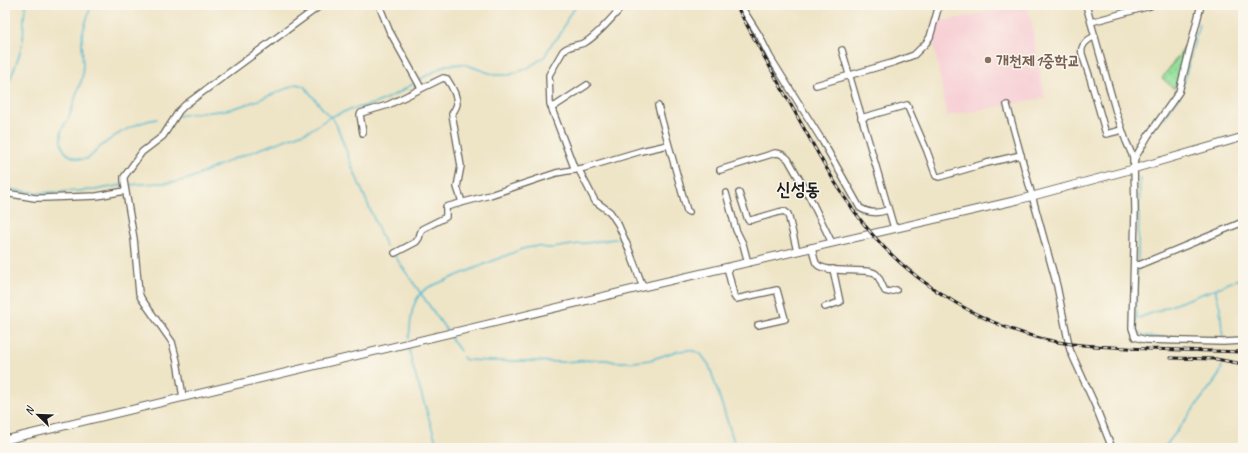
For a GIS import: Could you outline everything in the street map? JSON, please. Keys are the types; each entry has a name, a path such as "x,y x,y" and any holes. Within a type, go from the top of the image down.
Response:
{"main road":[{"path":"5,440 812,247 1032,196 1243,137"}],"street":[{"path":"184,397 172,342 139,293 134,239 124,181 127,172 142,152 163,136 179,111 321,5"},
{"path":"380,5 389,30 421,88"},
{"path":"624,5 585,43 566,48 562,51 549,75 550,104 577,170 595,201 610,212 618,224 643,288"},
{"path":"740,5 759,35 770,58 823,142 860,208 871,213 888,210"},
{"path":"816,85 914,55 930,37 937,18 939,5"},
{"path":"1086,5 1122,130 1132,157 1136,264 1132,323 1133,334 1135,337 1146,340 1223,342 1243,341"},
{"path":"1091,22 1150,5"},
{"path":"1133,167 1136,158 1148,136 1179,92 1201,5"},
{"path":"1095,36 1090,38 1083,45 1081,52 1106,134 1122,130"},
{"path":"842,50 894,228"},
{"path":"363,133 361,113 388,105 421,88 445,78 449,83 457,104 452,114 461,166 457,187 462,202"},
{"path":"552,108 586,85"},
{"path":"861,118 907,105 936,176 939,177 987,163 1021,156"},
{"path":"1007,105 1057,286 1070,350 1095,405 1112,448"},
{"path":"658,106 687,210 689,212"},
{"path":"395,253 416,242 422,229 446,217 446,207 490,195 556,173 577,170 668,145"},
{"path":"720,170 775,153 782,154 788,159 809,196 832,243"},
{"path":"5,193 43,198 96,196 125,191"},
{"path":"726,193 736,230 743,244 748,263"},
{"path":"739,193 746,218 748,220 779,212 788,214 797,251"},
{"path":"1136,264 1243,222"},
{"path":"812,247 818,265 826,268 852,272 872,272 876,275 885,291 889,292 896,290"},
{"path":"728,268 736,299 777,290 785,319 758,325"},
{"path":"824,307 840,302 833,269"}],"shaded area":[{"name":"개천제1중학교","path":"1028,5 1045,98 947,116 930,23"}],"green space":[{"path":"1185,47 1177,83 1174,89 1162,78"}],"waterway":[{"path":"5,91 16,66 22,45 26,5"},
{"path":"91,5 82,35 82,79 68,120 63,126 61,135 61,143 65,151 73,157 86,159 106,142 120,133 134,126 157,119"},
{"path":"419,80 446,65 464,64 495,75 509,75 528,68 545,56 550,46 560,35 569,15 578,5"},
{"path":"1182,90 1199,24"},
{"path":"127,185 176,182 189,179 233,159 309,131 330,117 379,102 416,82"},
{"path":"178,116 230,109 272,95 297,84 305,87 327,114 333,119 337,126 353,169 386,247"},
{"path":"1164,118 1181,94"},
{"path":"1140,178 1136,316 1137,331 1150,337 1207,338"},
{"path":"5,189 39,193 95,190 122,185"},
{"path":"409,339 411,317 415,303 423,291 429,287 522,249 537,246 552,248 621,238"},
{"path":"394,255 447,331"},
{"path":"1223,339 1220,308 1215,289 1243,277"},
{"path":"1136,319 1215,289"},
{"path":"450,337 460,351"},
{"path":"1213,338 1223,340"},
{"path":"409,348 413,367 438,448"},
{"path":"463,357 466,360 493,361 564,362 607,360 615,362 634,362 650,360 677,351 690,350 700,353 709,365 736,448"},
{"path":"1164,448 1217,378 1222,366"}],"railway":[{"path":"736,5 817,152 861,221 890,253 932,288 956,303 1006,327 1032,336 1058,342 1103,347 1243,352"},
{"path":"1170,358 1216,359 1243,364"}],"place":[{"name":"개천제1중학교","path":"988,60"}],"district":[{"name":"신성동","path":"798,189"}]}
